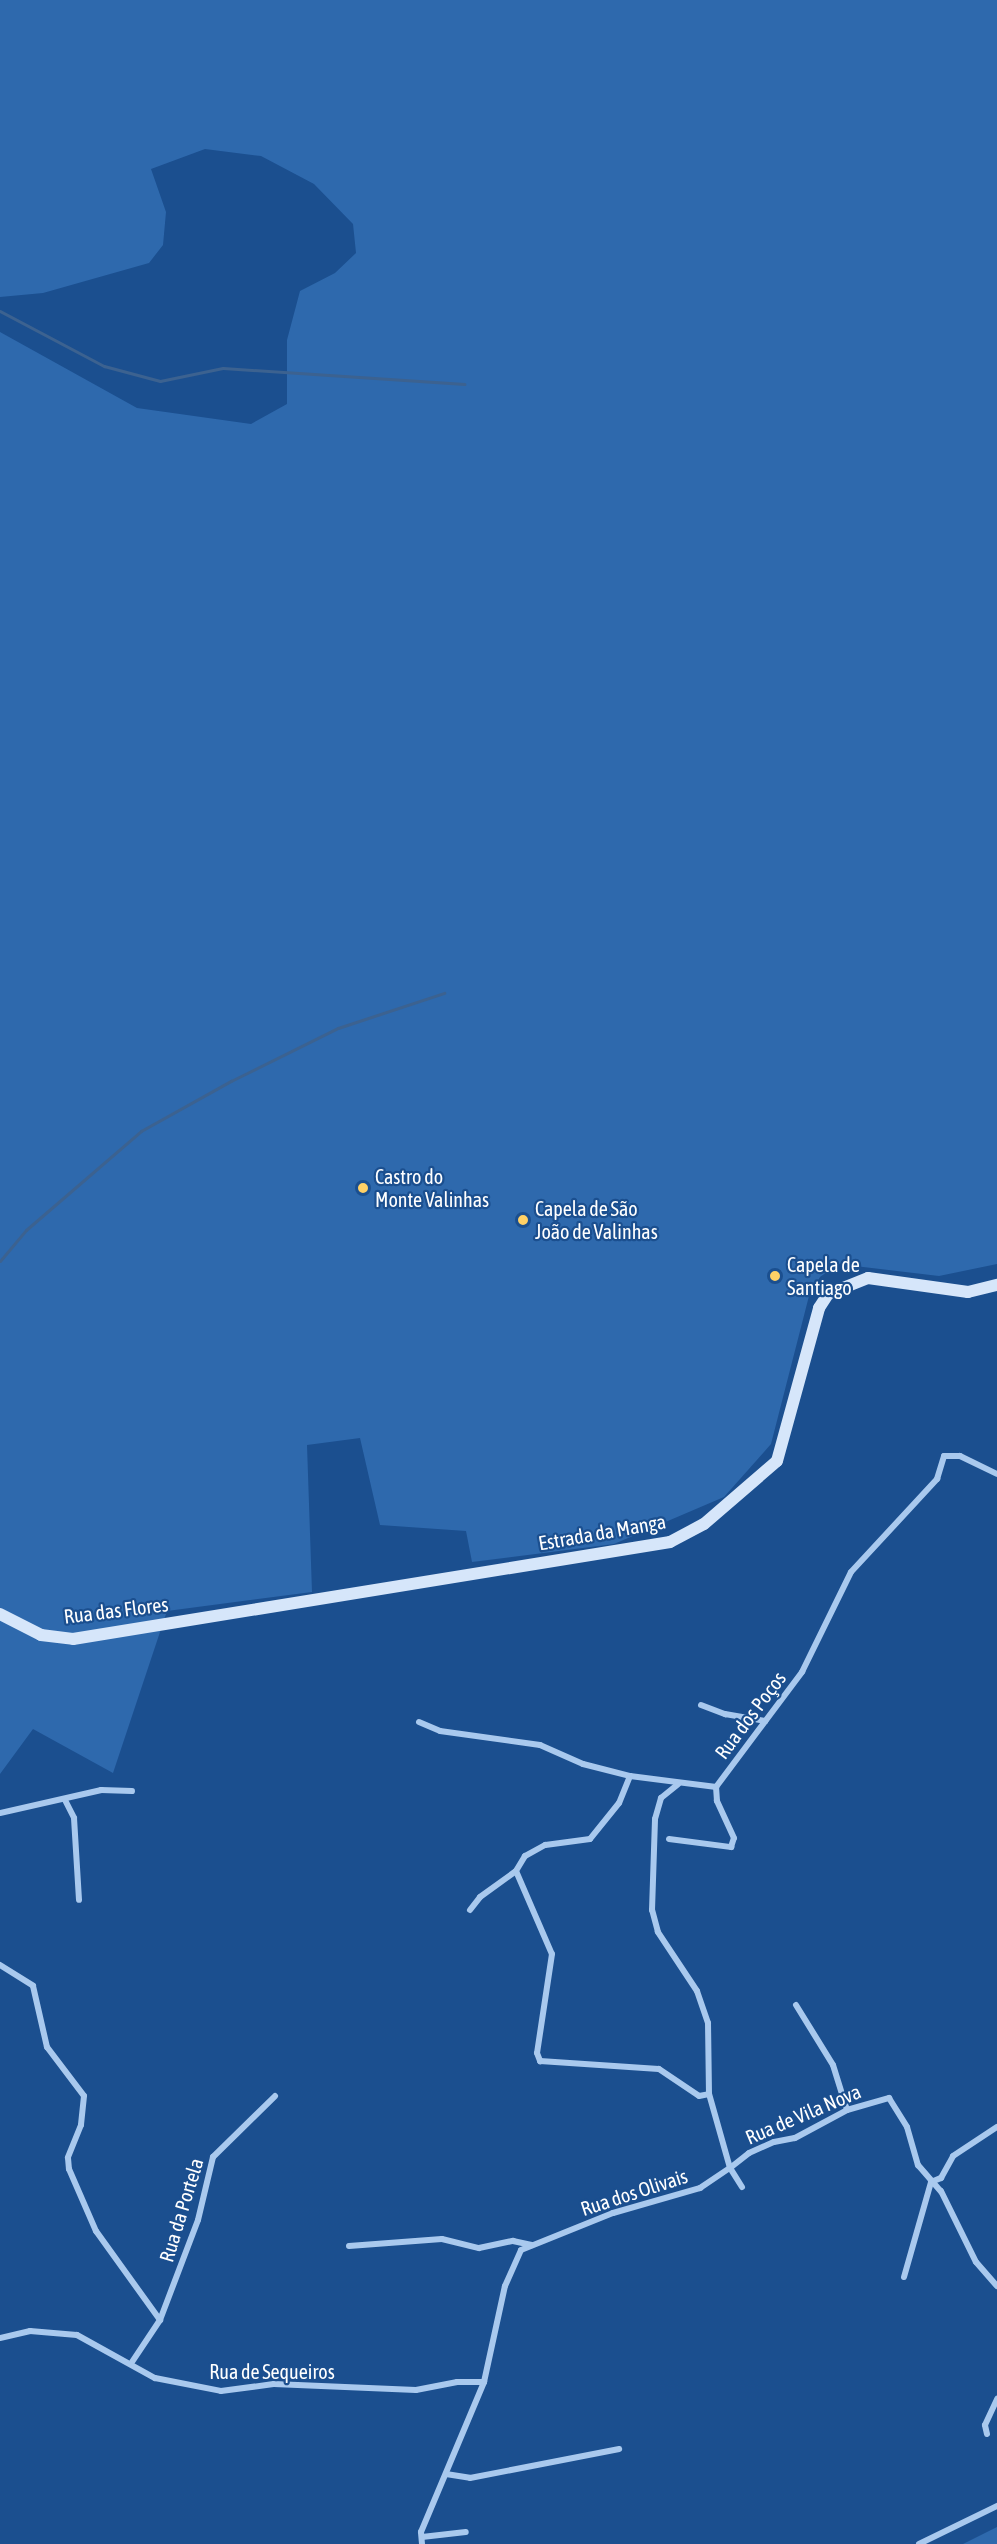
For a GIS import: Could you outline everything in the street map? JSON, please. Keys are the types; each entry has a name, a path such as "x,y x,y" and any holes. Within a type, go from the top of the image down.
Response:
{"street":[{"name":"Estrada da Manga","path":"206,1618 670,1542 704,1524 777,1461 819,1308 828,1294 868,1278 968,1292 997,1285"},
{"name":"Rua dos Poços","path":"418,1722 440,1731 540,1745 583,1764 630,1776 678,1784 716,1787 802,1672 851,1572 937,1479 944,1456 960,1456 997,1474"},
{"name":"Rua das Flores","path":"0,1614 41,1635 73,1639 206,1618"},
{"path":"701,1705 725,1714 765,1721"},
{"path":"470,1910 480,1897 516,1871 525,1856 545,1845 590,1839 619,1803 630,1776"},
{"path":"678,1784 661,1798 655,1819 652,1910 658,1932 697,1991 708,2023 709,2094 730,2168 742,2187"},
{"path":"669,1839 731,1847 734,1838 717,1801 716,1787"},
{"path":"0,1813 20,1806 65,1800 101,1790 132,1791"},
{"path":"65,1800 74,1818 79,1900"},
{"path":"516,1871 552,1954 537,2053 540,2061 659,2069 699,2096 709,2094"},
{"path":"0,1965 33,1986 47,2047 84,2096 81,2125 68,2158 69,2169 96,2231 160,2320"},
{"path":"796,2005 833,2065 847,2110"},
{"name":"Rua da Portela","path":"132,2362 160,2320 198,2220 213,2157 275,2096"},
{"name":"Rua de Vila Nova","path":"730,2168 749,2153 774,2142 795,2138 847,2110 889,2098 907,2127 918,2165 940,2192 976,2262 997,2286"},
{"path":"904,2277 931,2182 941,2178 953,2156 997,2127"},
{"name":"Rua dos Olivais","path":"422,2540 484,2382 505,2286 521,2250 613,2213 700,2188 730,2168"},
{"path":"349,2246 442,2239 479,2248 513,2241 532,2245"},
{"name":"Rua de Sequeiros","path":"0,2338 30,2331 77,2335 132,2362 155,2378 221,2391 274,2384 416,2390 457,2382 484,2382"},
{"path":"987,2434 985,2425 997,2399"},
{"path":"446,2474 470,2478 619,2449"},
{"path":"919,2544 997,2506"},
{"path":"422,2540 466,2532"}],"shaded area":[{"path":"0,0 997,0 997,1264 939,1276 838,1264 820,1277 809,1296 771,1444 724,1497 614,1544 472,1562 466,1531 380,1525 360,1438 307,1445 312,1592 167,1611 113,1773 33,1729 0,1774 0,332 137,408 251,424 287,404 287,340 300,291 335,273 356,253 353,224 314,184 261,156 205,149 151,169 166,212 163,245 149,263 43,293 0,297"},
{"path":"997,2527 997,2544 963,2544"}],"waterway":[{"path":"0,311 104,366 160,381 223,368 464,384"},
{"path":"0,1261 26,1230 141,1131 231,1081 338,1028 444,993"}],"place":[{"name":"Castro do Monte Valinhas","path":"363,1188"},
{"name":"Capela de São João de Valinhas","path":"523,1220"},
{"name":"Capela de Santiago","path":"775,1276"}]}
